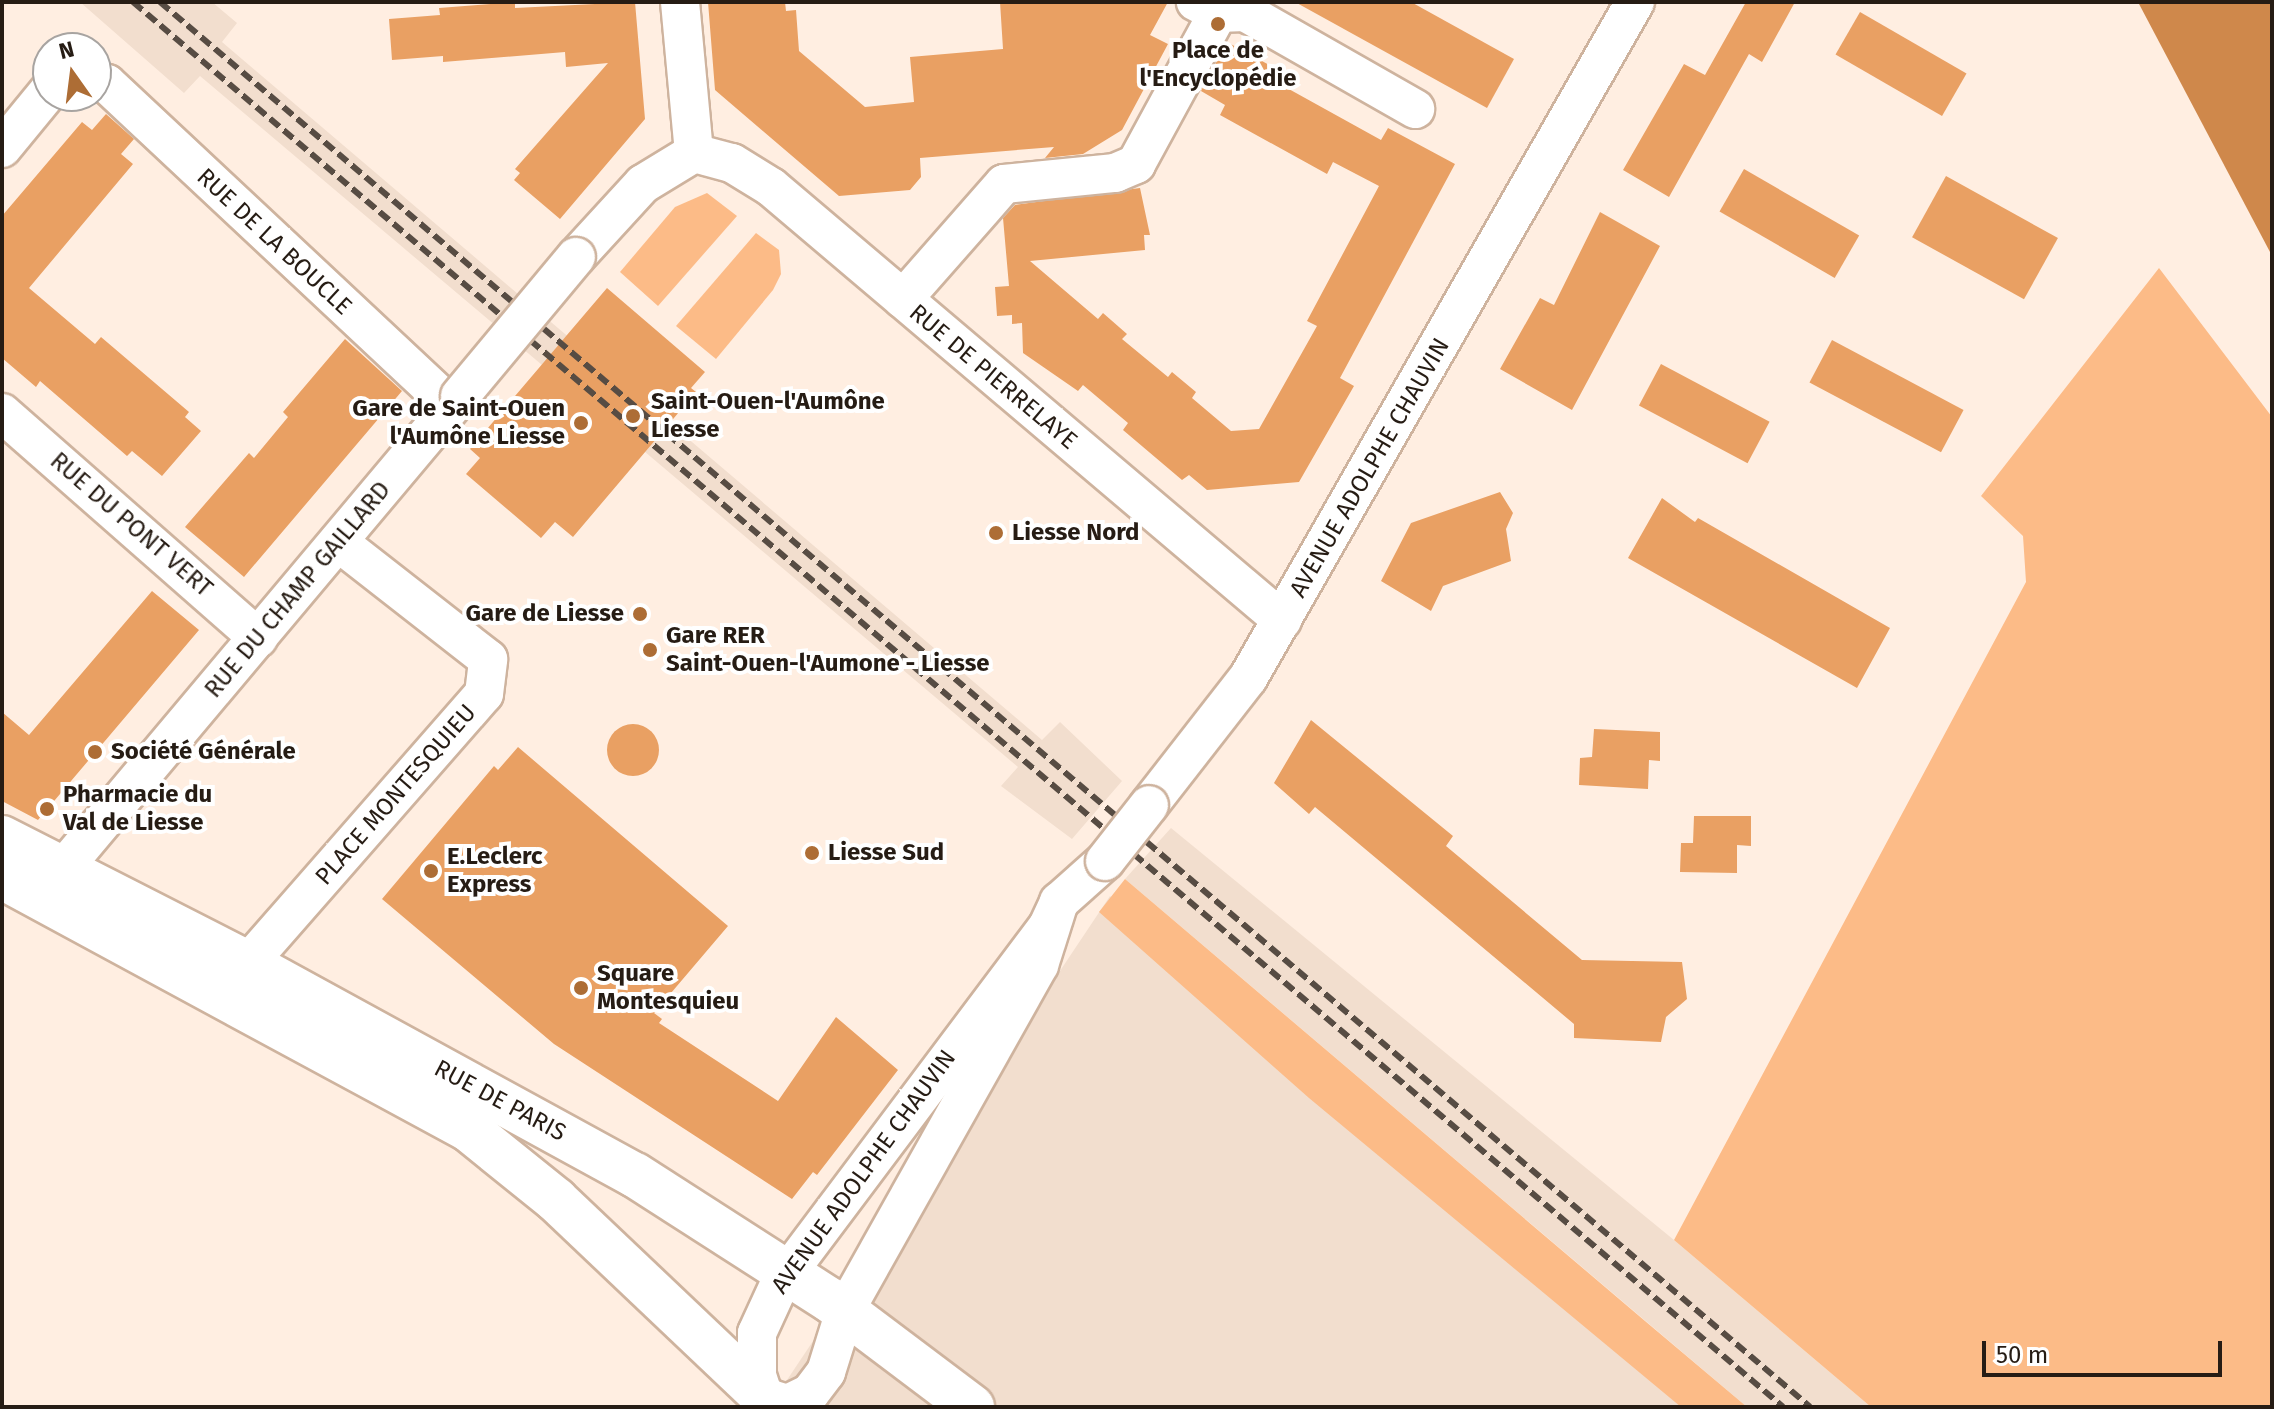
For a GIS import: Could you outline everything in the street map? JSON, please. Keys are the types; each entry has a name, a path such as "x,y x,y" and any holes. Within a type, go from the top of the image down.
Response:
{"main road":[{"name":"RUE DE PARIS","path":"2,838 54,886 235,979 635,1175 845,1311 972,1407"},
{"name":"RUE DE PARIS","path":"2,877 54,886"},
{"name":"RUE DE PARIS","path":"235,979 468,1129 556,1200 769,1402"}],"street":[{"path":"680,2 694,153"},
{"name":"AVENUE ADOLPHE CHAUVIN","path":"1053,915 1039,965 845,1311 826,1372 810,1393 787,1404 769,1402 757,1375 757,1333 788,1274 1053,915 1105,861 1248,678 1635,2"},
{"path":"903,299 1004,184 1115,173 1136,164 1207,8 1245,12 1415,109"},
{"name":"RUE DE LA BOUCLE","path":"112,89 456,401"},
{"path":"2,148 32,111"},
{"name":"RUE DU CHAMP GAILLARD","path":"54,886 576,257 643,184 694,153"},
{"name":"RUE DE PIERRELAYE","path":"694,153 732,163 771,187 1282,620"},
{"name":"RUE DU PONT VERT","path":"2,413 258,638"},
{"name":"PLACE MONTESQUIEU","path":"235,979 484,694 488,659 338,542"}],"shaded area":[{"path":"80,2 212,2 237,23 222,42 1042,740 1060,722 1122,781 1072,839 1001,786 1018,767 200,76 184,93"},
{"path":"2138,2 2272,2 2272,251 2270,252"},
{"path":"707,193 737,216 658,306 620,272 675,207"},
{"path":"756,233 779,250 781,274 773,290 716,359 676,326"},
{"path":"2159,268 2272,417 2272,1407 1871,1407 1674,1240 2026,582 2023,536 1981,496"},
{"path":"1171,828 1674,1240 1871,1407 1747,1407 1125,879"},
{"path":"1125,879 1747,1407 1681,1407 1309,1098 1099,912"},
{"path":"1110,896 1705,1407 769,1407"}],"building":[{"path":"515,2 515,8 635,2 645,119 560,219 514,180 520,173 515,169 608,63 566,67 565,52 443,62 443,56 392,60 389,19 440,15 439,8"},
{"path":"708,2 785,2 786,11 796,10 799,51 865,107 914,102 910,57 1003,49 1000,2 1168,2 1150,35 1168,44 1122,130 1083,154 1045,158 1054,147 920,158 921,177 910,190 839,196 715,90"},
{"path":"1295,2 1411,2 1514,59 1487,108"},
{"path":"1746,2 1795,2 1762,62 1749,54 1669,197 1623,170 1684,64 1705,75"},
{"path":"1860,12 1967,74 1942,116 1836,54"},
{"path":"1227,42 1293,78 1287,88 1381,140 1388,128 1455,164 1340,378 1354,386 1299,482 1207,490 1189,475 1182,480 1123,430 1128,423 1083,385 1078,391 1023,353 1022,323 1012,324 1012,315 997,316 995,287 1009,286 1003,218 1015,205 1140,188 1150,235 1144,235 1145,250 1030,261 1098,319 1103,313 1127,334 1122,339 1168,377 1172,372 1196,392 1192,398 1231,431 1259,429 1317,326 1307,321 1379,186 1333,162 1327,174 1220,115 1225,105 1201,91"},
{"path":"106,114 134,139 121,154 133,164 29,288 95,344 101,337 189,412 185,417 201,431 162,476 132,451 127,456 40,381 36,387 2,358 2,216 82,122 92,130"},
{"path":"1744,169 1859,236 1835,278 1720,211"},
{"path":"1946,176 2058,238 2024,299 1912,237"},
{"path":"1600,212 1660,246 1572,410 1500,369 1540,298 1554,305"},
{"name":"Gare de Saint-Ouen l'Aumône Liesse","path":"607,288 705,372 691,388 696,392 573,537 555,522 541,538 466,474 480,458 470,449"},
{"path":"345,339 402,391 244,577 185,527 249,453 254,458 288,417 283,412"},
{"path":"1832,340 1964,410 1941,452 1809,382"},
{"path":"1661,364 1770,422 1748,463 1639,405"},
{"path":"1500,492 1513,513 1506,529 1511,561 1443,586 1431,611 1381,581 1411,523"},
{"path":"1662,498 1695,522 1698,518 1890,628 1857,688 1628,558"},
{"path":"152,591 199,630 38,820 2,801 2,712 29,735"},
{"path":"1311,720 1453,836 1446,846 1582,960 1682,962 1687,999 1666,1017 1661,1042 1574,1038 1574,1024 1315,807 1309,814 1274,783"},
{"path":"633,724 651,732 659,750 651,768 633,776 615,768 607,750 615,732"},
{"path":"1594,729 1660,732 1660,761 1649,760 1648,789 1579,785 1580,758 1592,757"},
{"name":"Square Montesquieu","path":"518,747 728,926 654,1013 662,1019 659,1023 778,1101 836,1017 898,1070 817,1175 813,1172 792,1199 554,1044 382,899 494,766 498,770"},
{"path":"1694,816 1751,816 1751,846 1737,845 1737,873 1680,872 1681,843 1693,843"}],"railway":[{"path":"133,2 1783,1407"},
{"path":"160,2 1810,1407"}],"place":[{"name":"Place de l'Encyclopédie","path":"1218,24"},
{"name":"Saint-Ouen-l'Aumône Liesse","path":"633,416"},
{"name":"Gare de Saint-Ouen l'Aumône Liesse","path":"581,423"},
{"name":"Liesse Nord","path":"996,533"},
{"name":"Gare de Liesse","path":"640,614"},
{"name":"Gare RER Saint-Ouen-l'Aumone - Liesse","path":"650,650"},
{"name":"Société Générale","path":"95,752"},
{"name":"Pharmacie du Val de Liesse","path":"47,809"},
{"name":"Liesse Sud","path":"812,853"},
{"name":"E.Leclerc Express","path":"431,871"},
{"name":"Square Montesquieu","path":"581,988"}]}
